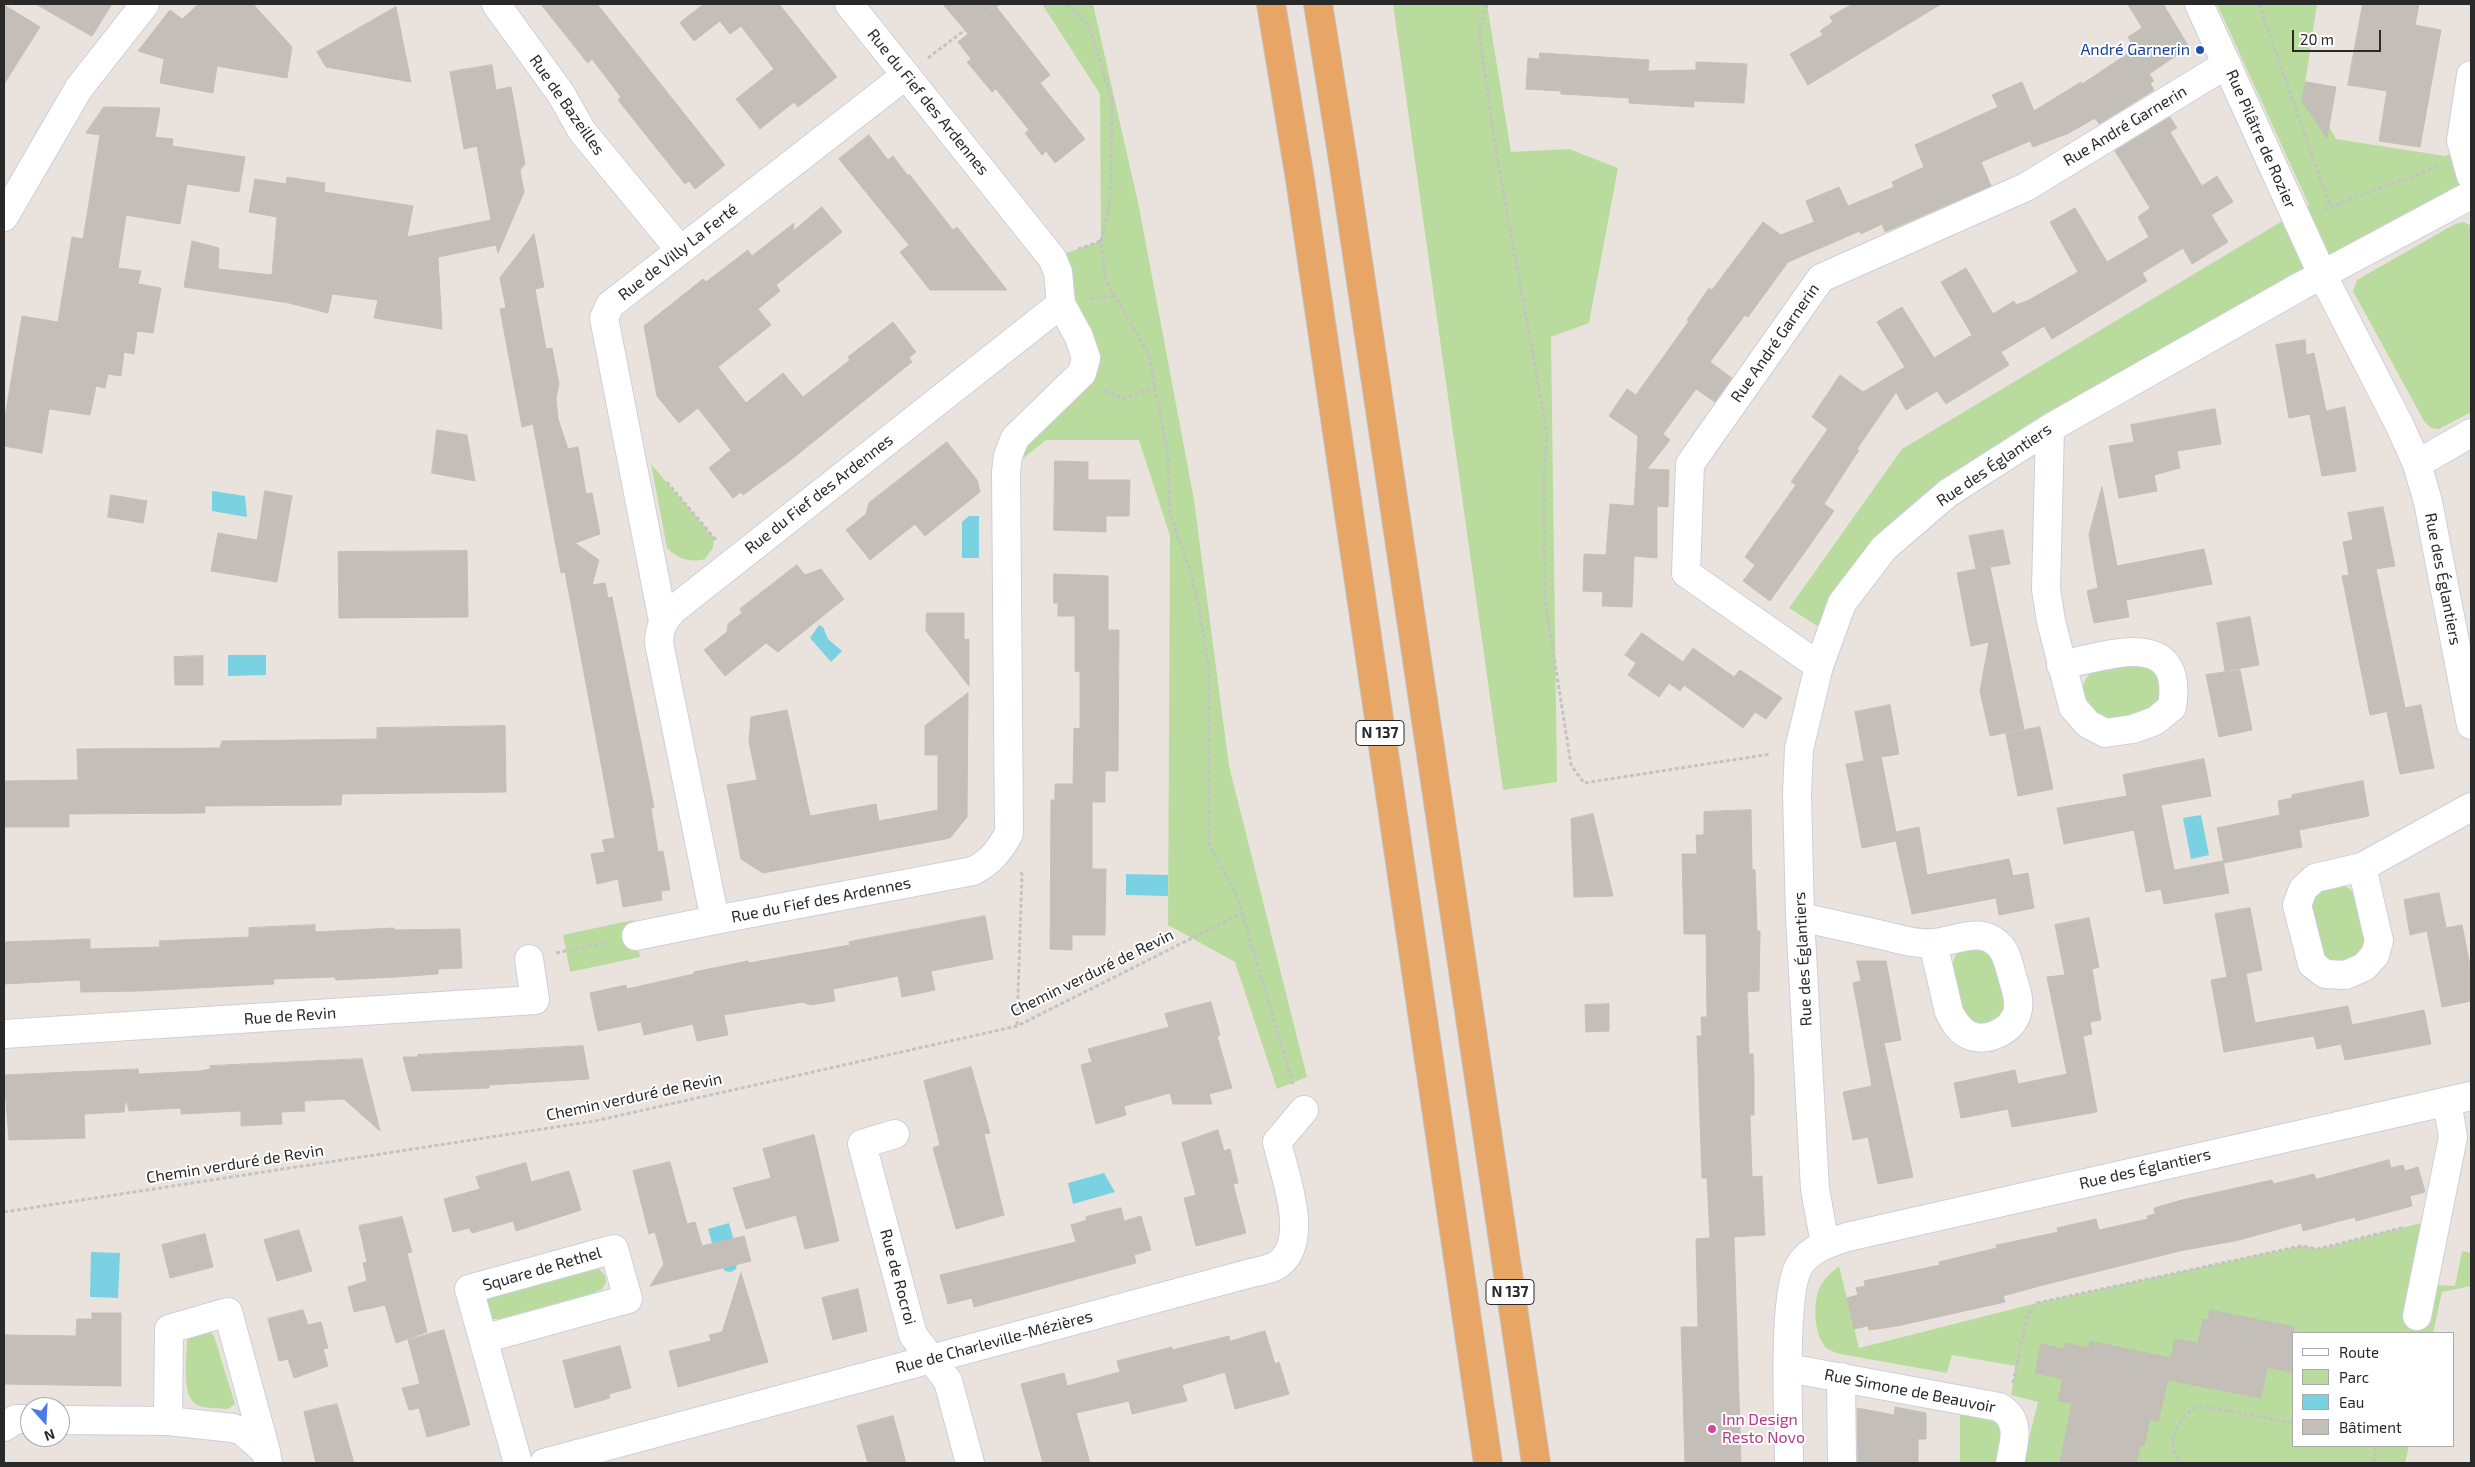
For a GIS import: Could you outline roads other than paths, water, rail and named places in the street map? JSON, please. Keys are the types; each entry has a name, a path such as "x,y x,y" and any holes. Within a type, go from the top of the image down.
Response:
{"highway":[{"name":"N 137","path":"1271,4 1301,189 1488,1463"},
{"name":"N 137","path":"1318,4 1346,180 1536,1463"},
{"path":"1512,1306 1552,1463"}],"street":[{"path":"4,217 79,88 145,4"},
{"name":"Rue de Bazeilles","path":"496,4 561,94 582,132 680,250"},
{"name":"Rue du Fief des Ardennes","path":"849,4 1052,258 1058,272 1061,304 1080,337 1086,358 1082,373 1015,438 1008,456 1006,472 1009,833 996,853 990,861 973,871 715,920 659,643 659,633 664,621 672,610 1061,304"},
{"name":"Rue Pilâtre de Rozier","path":"2199,4 2322,274 2400,426 2417,464"},
{"name":"Rue André Garnerin","path":"1819,666 1686,573 1690,464 1821,278 2026,187 2227,64"},
{"path":"2470,172 2461,140 2471,75"},
{"name":"Rue de Villy La Ferté","path":"664,621 604,318 610,305 906,76"},
{"name":"Rue des Églantiers","path":"2459,1098 1856,1235 1825,1244 1815,1189 1800,917 1797,793 1798,749 1819,666 1842,603 1884,548 1948,493 2050,428 2322,274 2471,195"},
{"path":"2050,428 2046,589 2061,665"},
{"path":"2417,464 2471,433"},
{"name":"Rue des Églantiers","path":"2417,464 2428,502 2471,725"},
{"path":"2362,867 2471,807"},
{"path":"1800,917 1914,942 1934,943"},
{"path":"636,936 715,920"},
{"name":"Rue de Revin","path":"4,1034 534,1000 529,958"},
{"path":"2416,1316 2437,1219 2459,1098"},
{"name":"Rue de Charleville-Mézières","path":"544,1463 1279,1264 1291,1249 1294,1217 1277,1142 1304,1110"},
{"name":"Rue de Rocroi","path":"896,1134 862,1144 913,1335 948,1381 970,1463"},
{"path":"1790,1463 1788,1368 1793,1280 1799,1264 1808,1255 1825,1244"},
{"name":"Square de Rethel","path":"483,1339 628,1298 614,1248 470,1289 483,1339 518,1463"},
{"path":"168,1421 169,1329 228,1312 267,1458"},
{"name":"Rue Simone de Beauvoir","path":"1788,1368 1999,1407 2007,1412 2014,1421 2015,1432 2010,1463"},
{"path":"1841,1378 1842,1463"},
{"path":"4,1427 16,1419 20,1419"},
{"path":"70,1420 168,1421 233,1428 242,1431 267,1458"}],"water":[{"path":"212,491 245,496 247,517 212,511"},
{"path":"969,516 979,516 979,558 962,558 962,522"},
{"path":"819,625 823,627 828,639 842,651 831,662 810,638"},
{"path":"228,655 266,655 266,675 228,676"},
{"path":"2201,815 2209,855 2191,859 2183,818"},
{"path":"1126,874 1168,875 1168,896 1126,895"},
{"path":"1104,1173 1115,1192 1073,1204 1068,1183"},
{"path":"729,1223 740,1263 737,1263 736,1269 731,1272 719,1268 708,1229"},
{"path":"91,1252 120,1253 118,1298 90,1297"}],"place":[{"name":"André Garnerin","path":"2200,50"},
{"name":"Inn Design Resto Novo","path":"1712,1429"}]}
